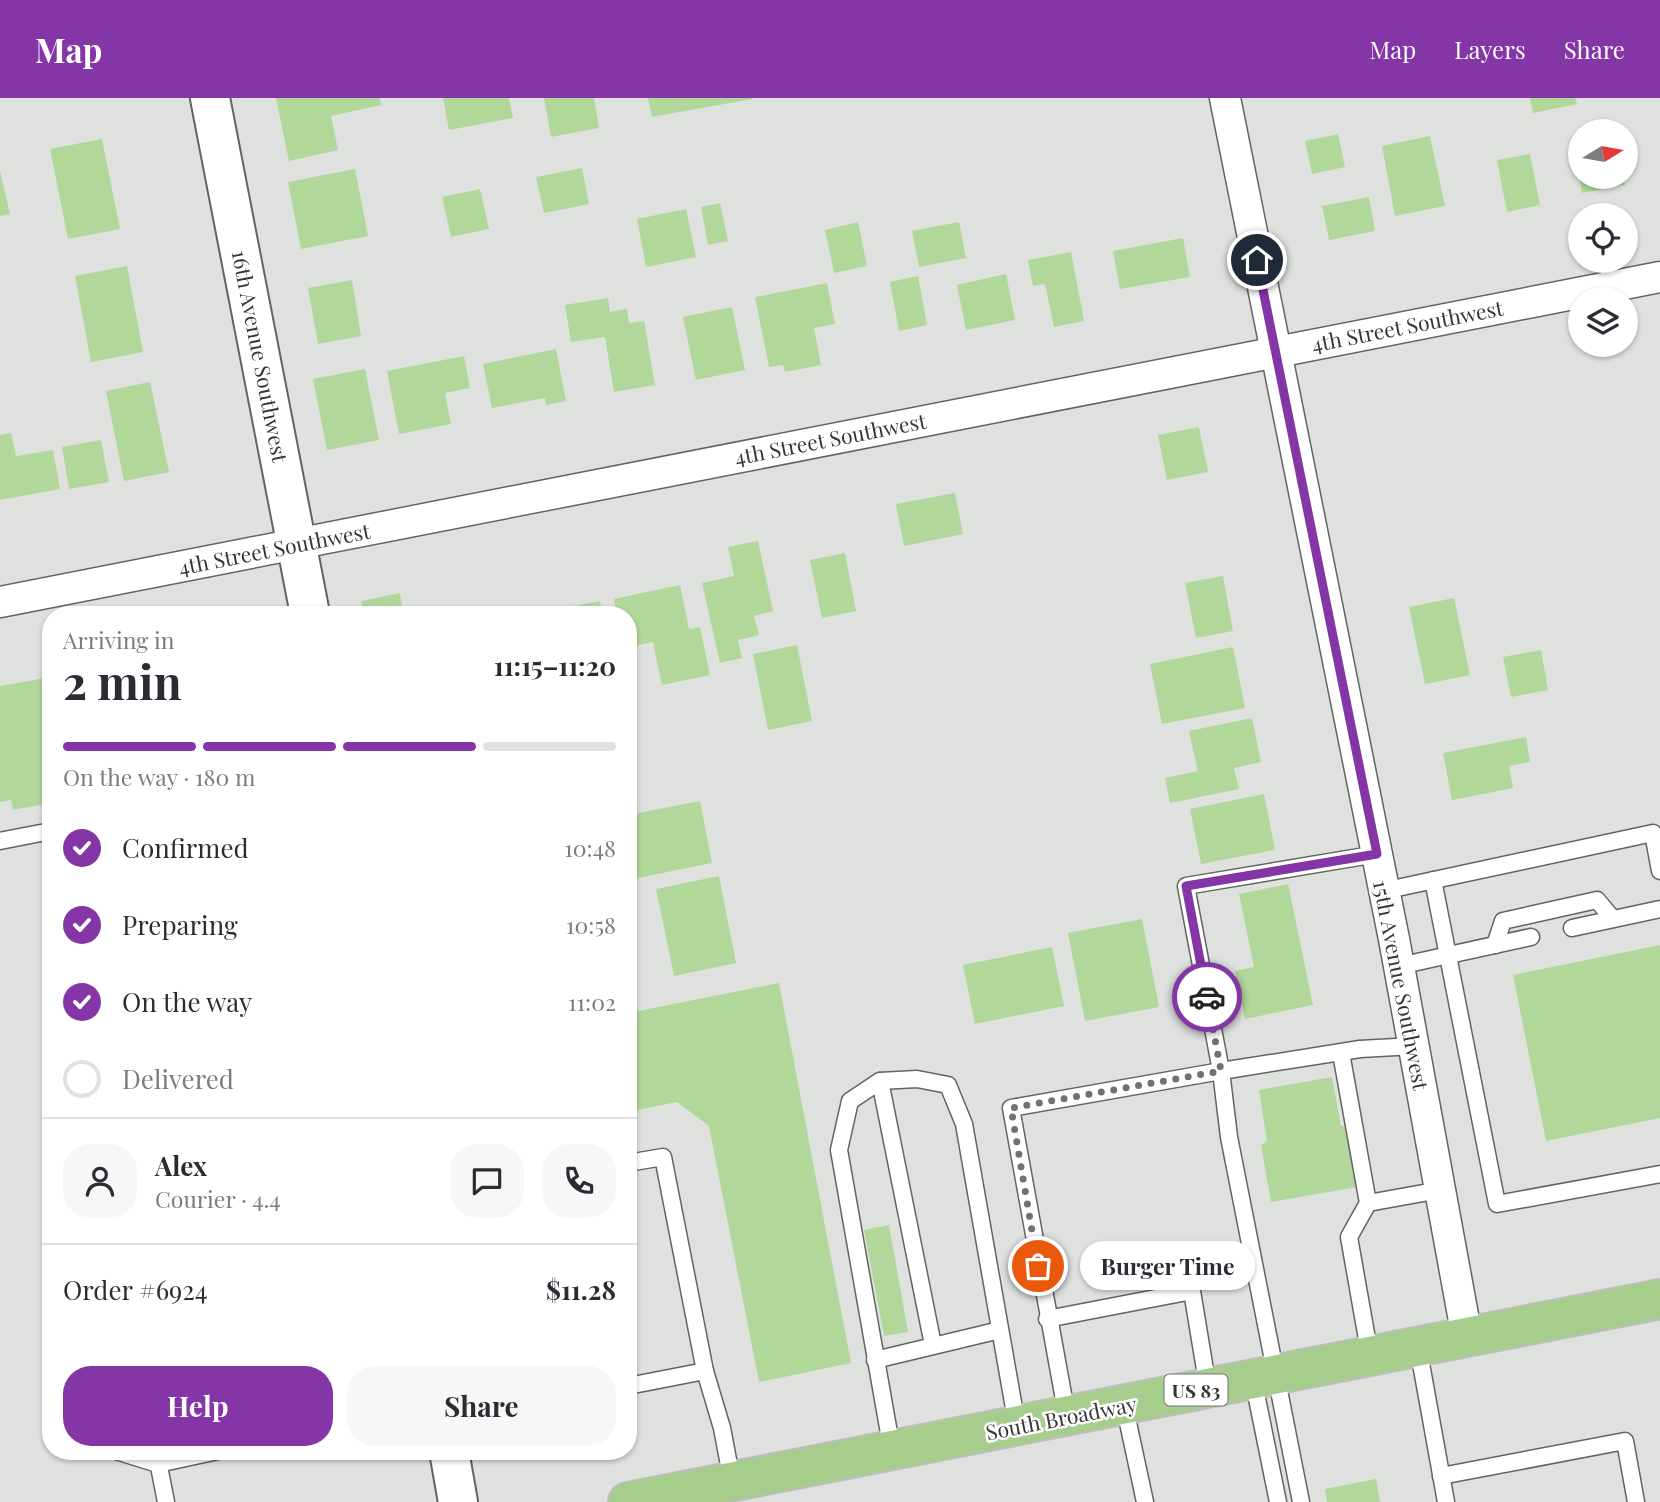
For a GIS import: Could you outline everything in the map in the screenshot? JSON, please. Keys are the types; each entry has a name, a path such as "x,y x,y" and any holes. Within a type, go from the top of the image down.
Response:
{"main road":[{"name":"South Broadway","path":"628,1502 1660,1299"}],"street":[{"name":"16th Avenue Southwest","path":"210,98 309,606"},
{"name":"15th Avenue Southwest","path":"1225,98 1399,966 1467,1337"},
{"name":"4th Street Southwest","path":"0,601 1275,350 1660,277"},
{"path":"451,1460 458,1502"}],"lane":[{"path":"0,841 42,833"},
{"path":"1383,891 1653,833 1660,871"},
{"path":"1278,1502 1264,1377 1221,1071 1186,886 1377,854"},
{"path":"1433,880 1497,1204 1660,1174"},
{"path":"1494,945 1503,921 1597,900 1613,919"},
{"path":"1572,928 1660,909"},
{"path":"1399,966 1531,937"},
{"path":"1067,1416 1047,1319 1011,1108 1221,1071 1341,1053 1414,1046"},
{"path":"1341,1053 1368,1203 1349,1237 1370,1356"},
{"path":"892,1450 839,1150 850,1101 880,1081 917,1079 948,1085 964,1124 1017,1425"},
{"path":"880,1081 933,1345"},
{"path":"637,1161 663,1157 705,1371 722,1428 732,1481"},
{"path":"1368,1203 1440,1191"},
{"path":"1047,1319 1192,1292 1208,1388"},
{"path":"875,1360 1000,1330"},
{"path":"1418,1347 1446,1502"},
{"path":"637,1384 705,1371"},
{"path":"1264,1377 1301,1502"},
{"path":"1124,1404 1145,1502"},
{"path":"1441,1476 1625,1441 1636,1502"},
{"path":"158,1460 166,1502"}],"building":[{"path":"276,98 380,98 381,105 331,116 338,150 289,161"},
{"path":"443,98 509,98 513,118 449,130"},
{"path":"544,98 594,98 599,128 551,137"},
{"path":"648,98 752,98 752,99 652,117"},
{"path":"1530,98 1575,98 1577,104 1533,113"},
{"path":"1338,134 1345,167 1312,174 1305,141"},
{"path":"1430,136 1445,206 1395,216 1382,146"},
{"path":"102,139 120,229 68,239 50,149"},
{"path":"1530,154 1540,205 1507,212 1497,160"},
{"path":"582,168 589,204 544,213 536,177"},
{"path":"355,169 368,236 301,249 288,182"},
{"path":"0,171 10,214 0,216"},
{"path":"480,189 489,229 451,237 442,197"},
{"path":"1581,189 1604,189 1582,193"},
{"path":"1369,197 1375,231 1329,240 1322,206"},
{"path":"720,203 728,241 708,245 701,207"},
{"path":"686,209 696,257 646,267 637,219"},
{"path":"858,222 867,266 834,273 825,230"},
{"path":"959,222 966,258 919,267 912,231"},
{"path":"1183,238 1190,277 1120,289 1113,251"},
{"path":"1071,252 1084,321 1054,327 1045,284 1033,286 1028,260"},
{"path":"127,266 143,352 91,362 75,276"},
{"path":"1006,274 1015,320 966,330 957,285"},
{"path":"918,276 927,325 899,331 890,282"},
{"path":"352,280 361,336 318,344 308,288"},
{"path":"827,283 835,324 814,328 821,365 785,372 783,365 769,367 755,297"},
{"path":"608,298 610,312 627,309 629,323 644,321 655,385 614,392 605,337 571,342 565,305"},
{"path":"732,307 745,370 696,380 683,317"},
{"path":"556,349 566,401 546,405 545,398 492,408 483,364"},
{"path":"464,356 470,388 445,393 451,424 399,434 387,371"},
{"path":"365,369 379,440 327,450 313,379"},
{"path":"150,382 169,472 124,481 106,391"},
{"path":"1199,427 1208,472 1167,480 1158,435"},
{"path":"11,433 16,456 53,450 60,489 0,500 0,435"},
{"path":"101,440 109,482 69,489 62,447"},
{"path":"955,493 963,534 904,546 896,504"},
{"path":"758,541 773,611 754,616 759,635 738,640 742,658 720,663 702,583 734,576 728,547"},
{"path":"845,553 856,611 822,618 810,560"},
{"path":"1223,576 1233,631 1196,638 1185,583"},
{"path":"680,585 689,629 700,627 710,675 662,685 653,642 637,645 637,606 615,606 614,599"},
{"path":"400,593 402,606 362,606 361,601"},
{"path":"1454,598 1470,675 1425,684 1409,607"},
{"path":"600,601 601,606 574,606"},
{"path":"797,645 812,721 768,730 753,654"},
{"path":"1233,647 1245,708 1162,724 1150,664"},
{"path":"1541,650 1548,690 1511,697 1503,657"},
{"path":"42,679 42,805 13,810 11,800 0,802 0,686"},
{"path":"1252,718 1261,762 1234,768 1239,789 1170,803 1165,778 1198,771 1189,731"},
{"path":"1526,737 1530,762 1509,766 1513,788 1452,800 1443,753"},
{"path":"1264,794 1275,850 1201,864 1190,809"},
{"path":"700,801 712,863 637,878 637,813"},
{"path":"719,876 736,963 674,976 656,889"},
{"path":"1288,884 1313,1005 1245,1019 1235,971 1254,967 1239,894"},
{"path":"1142,919 1159,1007 1085,1021 1068,933"},
{"path":"1660,945 1660,1118 1546,1141 1513,975"},
{"path":"1052,947 1064,1006 975,1024 963,965"},
{"path":"779,983 851,1363 759,1382 709,1126 677,1102 637,1110 637,1011"},
{"path":"1332,1077 1341,1126 1346,1125 1357,1187 1271,1202 1261,1145 1267,1141 1259,1090"},
{"path":"889,1225 908,1332 884,1336 864,1230"},
{"path":"1376,1479 1380,1502 1327,1502 1325,1489"}],"way so far":[{"path":"1038,1266 1011,1108 1221,1071 1207,997"}],"place":[{"name":"Burger Time","path":"1038,1266"}],"route":[{"path":"1207,997 1186,886 1377,854 1257,260"}]}
